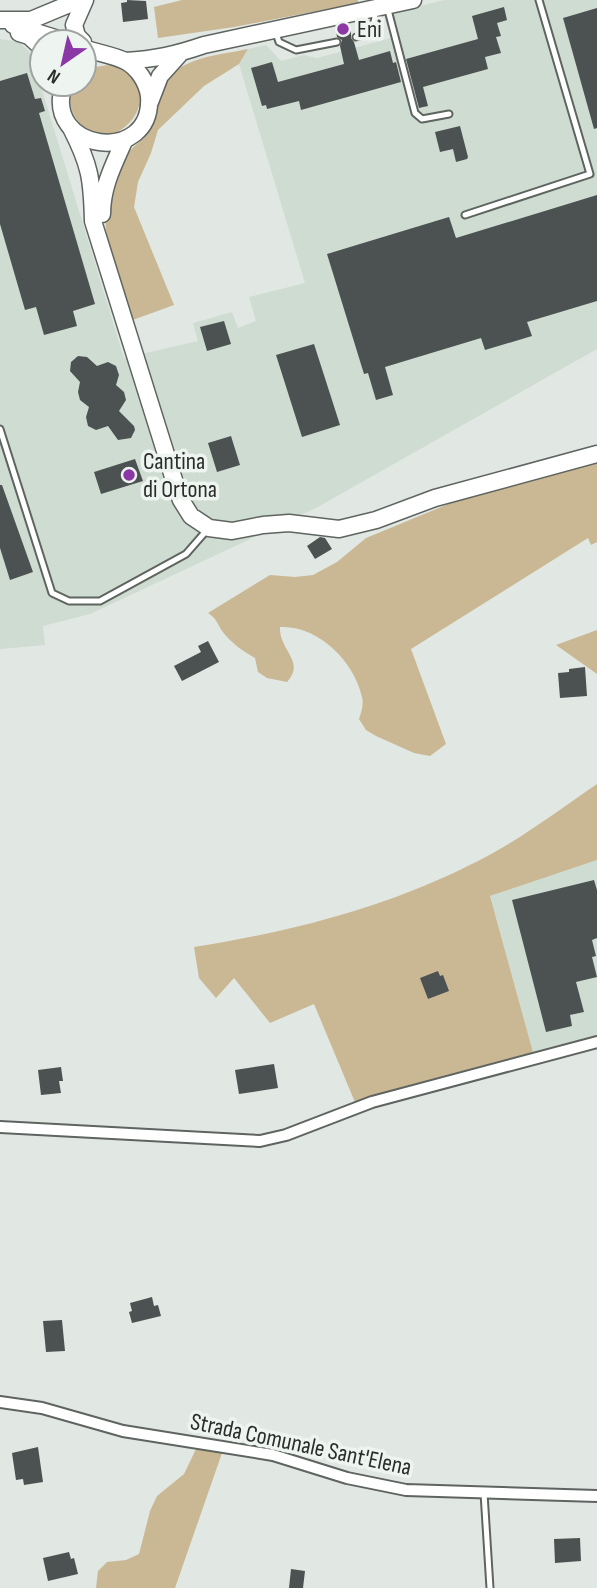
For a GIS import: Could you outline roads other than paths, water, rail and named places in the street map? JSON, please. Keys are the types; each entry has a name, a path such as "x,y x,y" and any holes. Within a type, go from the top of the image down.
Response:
{"main road":[{"path":"75,28 85,0"},
{"path":"98,53 125,61 155,60 179,55 204,45 413,0"},
{"path":"0,23 31,20 71,2"},
{"path":"50,28 71,2"},
{"path":"0,23 28,36"},
{"path":"71,128 82,138 96,143 111,144 125,139 137,130 146,118 160,76 179,55"},
{"path":"125,61 144,79 149,103"},
{"path":"60,98 86,157 92,179 93,220 181,500 191,516 209,528 232,531 289,523 339,529 354,527 435,498 597,454"},
{"path":"62,108 63,98"},
{"path":"103,248 103,194 125,139"}],"street":[{"path":"0,1127 260,1141 286,1135 372,1101 597,1042"},
{"name":"Strada Comunale Sant'Elena","path":"0,1402 42,1408 124,1431 273,1455 347,1478 406,1490 597,1496"}],"lane":[{"path":"465,215 590,174 539,0"},
{"path":"356,37 371,33 374,18 380,8"},
{"path":"380,8 415,113 422,119 449,114"},
{"path":"275,30 279,41 296,50 337,42"},
{"path":"0,429 52,593 69,601 100,601 186,554 209,528"},
{"path":"484,1493 490,1588"}],"place":[{"name":"Eni","path":"343,29"},
{"name":"Cantina di Ortona","path":"129,475"}]}
